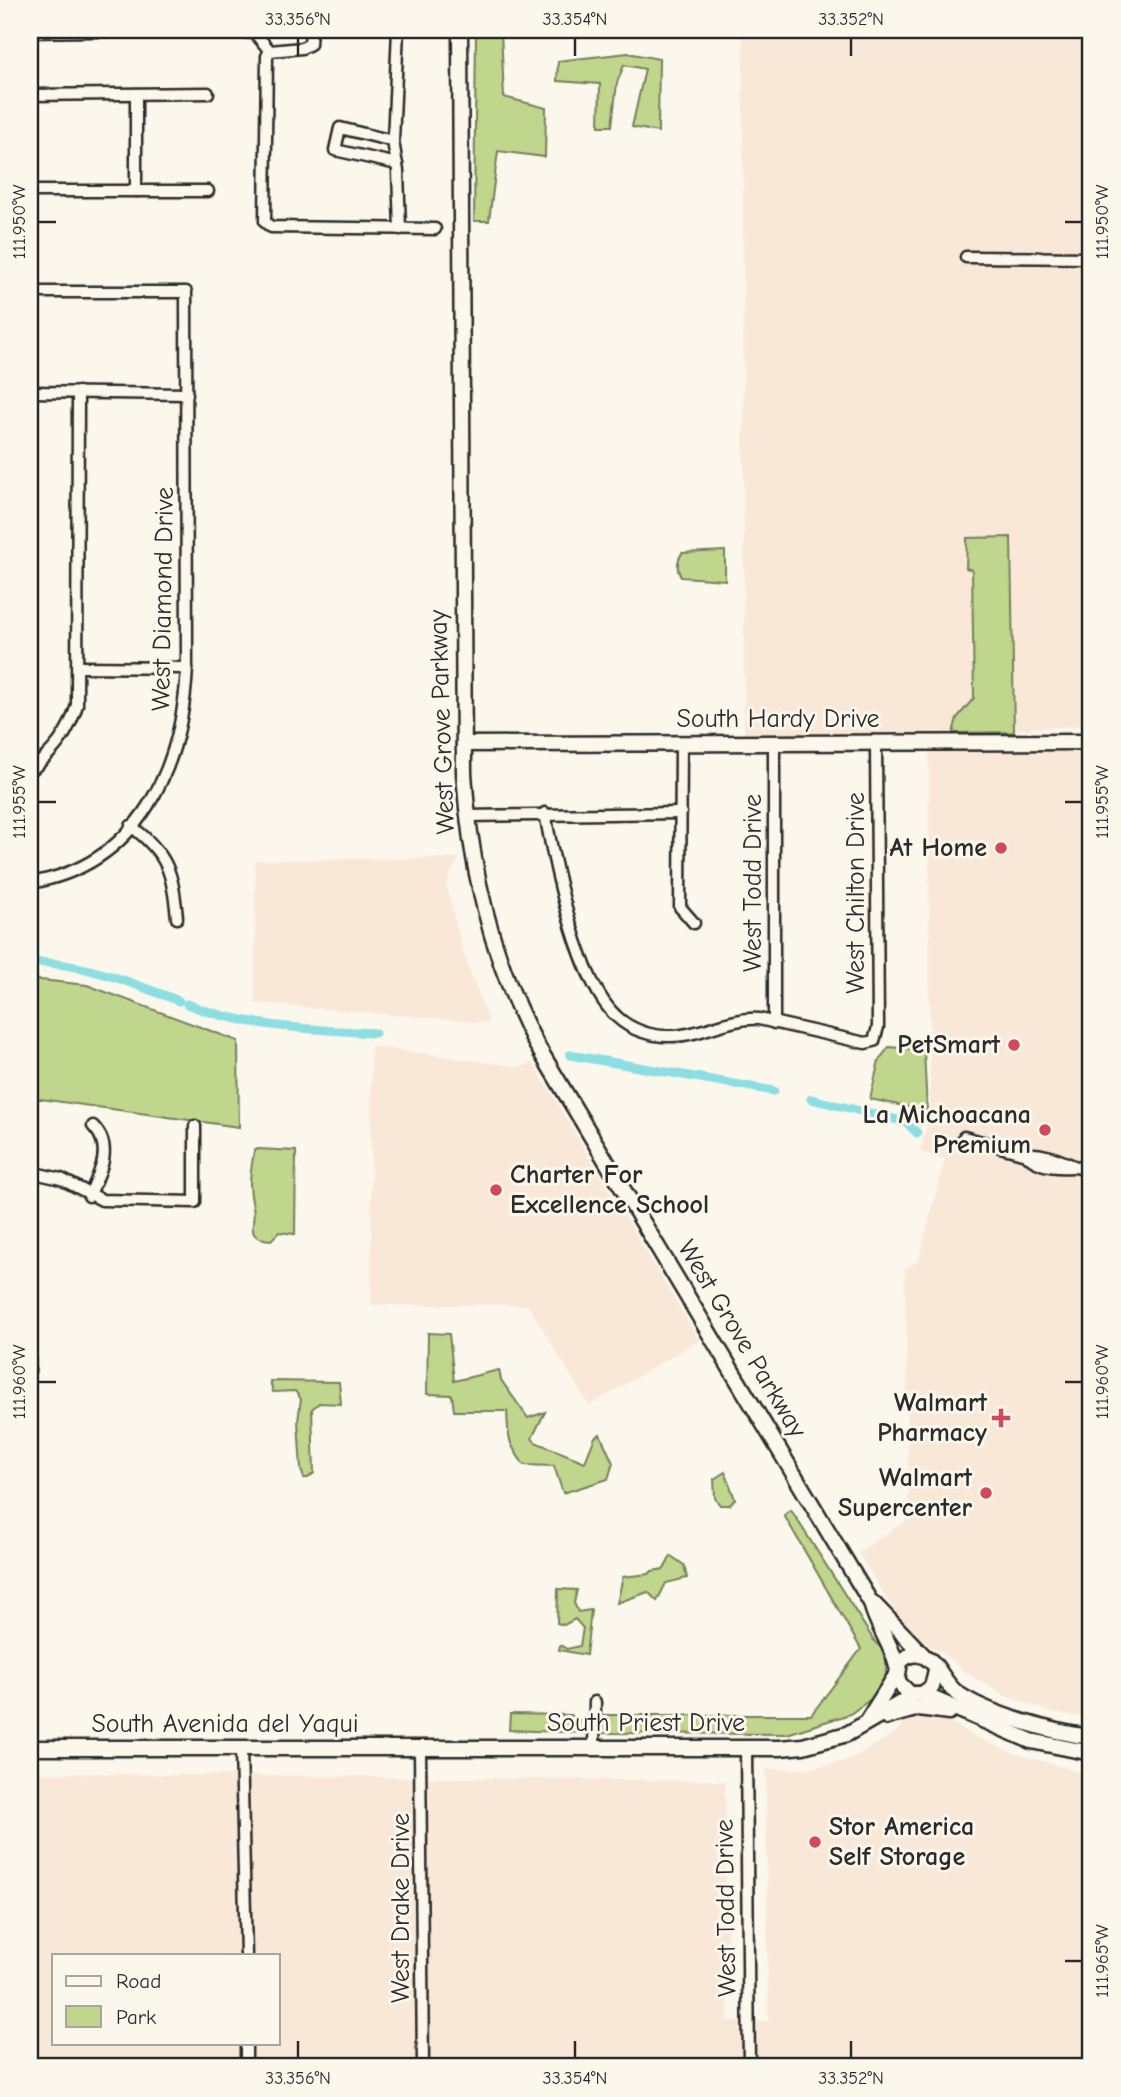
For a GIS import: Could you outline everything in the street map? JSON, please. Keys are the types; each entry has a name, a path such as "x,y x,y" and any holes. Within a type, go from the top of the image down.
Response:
{"street":[{"path":"30,32 153,30"},
{"path":"220,30 255,33 270,51"},
{"path":"270,51 302,48 310,44 311,30"},
{"path":"398,30 393,141 397,164 400,229"},
{"name":"West Grove Parkway","path":"460,30 464,744 467,816 475,872 490,932 511,991 539,1049 871,1602 893,1648 897,1671"},
{"path":"270,51 267,56 265,222 271,227 435,229"},
{"path":"30,95 208,93"},
{"path":"135,94 135,191"},
{"path":"393,141 340,128 335,150 397,164"},
{"path":"30,191 208,191"},
{"path":"966,257 1091,258"},
{"name":"West Diamond Drive","path":"30,292 186,292 185,704 176,749 150,806 131,827"},
{"path":"30,392 187,394"},
{"path":"30,771 54,751 69,731 77,705 78,392"},
{"path":"78,667 187,668"},
{"name":"South Hardy Drive","path":"464,744 1091,742"},
{"name":"West Todd Drive","path":"774,1023 775,743"},
{"name":"West Chilton Drive","path":"774,1023 859,1042 874,1041 878,1027 876,743"},
{"path":"681,744 680,907 694,923"},
{"path":"545,813 557,877 572,929 600,997 616,1017 649,1034 672,1037 743,1018 774,1023"},
{"path":"467,816 681,813"},
{"path":"30,883 83,864 108,848 131,827 152,842 172,874 177,918"},
{"path":"89,1196 102,1169 104,1153 102,1135 93,1126"},
{"path":"30,1172 61,1179 89,1196 116,1202 195,1202 195,1126"},
{"path":"964,1137 1026,1154 1036,1153 1091,1172"},
{"name":"West Grove Parkway","path":"871,1602 880,1608 923,1655"},
{"path":"862,1725 897,1671 911,1655 923,1655 947,1685 960,1696 1033,1725 1091,1739"},
{"path":"919,1694 932,1687 936,1670"},
{"path":"897,1671 904,1691 919,1694 1041,1744 1091,1753"},
{"name":"South Priest Drive","path":"420,1748 803,1746 862,1725 919,1694"},
{"path":"594,1748 595,1702"},
{"path":"862,1725 878,1723 893,1714 919,1708 986,1722"},
{"path":"1041,1744 1050,1738 1085,1744 1091,1739"},
{"name":"South Avenida del Yaqui","path":"30,1748 420,1748"},
{"path":"241,1748 246,1954"},
{"name":"West Drake Drive","path":"420,1748 423,2067"},
{"name":"West Todd Drive","path":"746,1748 749,2067"},
{"path":"246,2044 246,2067"}],"shaded area":[{"path":"743,30 1091,30 1091,725 953,733 744,736"},
{"path":"1050,751 1091,754 1091,1719 1050,1712 1006,1696 965,1672 941,1651 920,1641 894,1611 858,1552 909,1519 905,1268 918,1261 945,1159 920,1152 930,1114 929,752"},
{"path":"459,858 446,884 464,954 489,1023 255,1003 255,860"},
{"path":"371,1046 520,1067 533,1063 699,1340 589,1406 528,1305 371,1305"},
{"path":"922,1705 974,1736 1010,1752 1091,1775 1091,2067 30,2067 30,1773 725,1781 728,2021 768,2021 766,1769 808,1769 849,1760 895,1733"}],"green space":[{"path":"476,30 501,30 504,97 546,108 545,157 498,151 489,221 474,221"},
{"path":"628,53 659,59 658,132 632,127 645,69 624,65 617,83 612,126 599,126 600,84 557,81 558,61"},
{"path":"1011,537 1014,732 953,733 957,718 974,698 972,570 966,568 967,538"},
{"path":"725,551 725,580 681,577 678,565 682,553"},
{"path":"31,979 87,985 238,1041 239,1127 33,1098"},
{"path":"889,1047 924,1050 927,1111 870,1099 879,1060"},
{"path":"254,1151 296,1151 295,1234 279,1232 271,1240 262,1239 254,1233 250,1179"},
{"path":"30,1249 36,1250 36,1372 30,1372"},
{"path":"428,1333 449,1334 454,1381 499,1370 501,1380 528,1418 545,1412 532,1438 535,1442 585,1462 595,1437 600,1434 613,1463 608,1479 563,1493 554,1466 524,1465 510,1440 507,1411 454,1411 452,1395 427,1394"},
{"path":"270,1381 339,1382 341,1404 319,1403 312,1409 314,1473 308,1478 304,1478 301,1470 298,1421 301,1399 295,1391 273,1392"},
{"path":"725,1472 735,1499 730,1505 720,1505 715,1498 714,1479"},
{"path":"791,1510 875,1642 886,1652 886,1676 871,1699 850,1714 787,1734 602,1733 603,1715 811,1715 861,1649 784,1515"},
{"path":"671,1556 684,1565 687,1578 666,1583 657,1601 648,1592 617,1603 623,1577 664,1569"},
{"path":"558,1589 577,1590 574,1603 578,1612 591,1610 586,1655 559,1650 560,1645 567,1649 580,1646 583,1628 575,1619 564,1625 557,1623"},
{"path":"510,1714 570,1715 587,1724 587,1733 509,1730"}],"waterway":[{"path":"30,962 87,969 179,1001"},
{"path":"187,1004 256,1023 375,1033"},
{"path":"570,1055 774,1091"},
{"path":"811,1099 906,1122 917,1133"}],"place":[{"name":"At Home","path":"1001,848"},
{"name":"PetSmart","path":"1014,1045"},
{"name":"La Michoacana Premium","path":"1045,1130"},
{"name":"Charter For Excellence School","path":"496,1190"},
{"name":"Walmart Pharmacy","path":"1001,1418"},
{"name":"Walmart Supercenter","path":"986,1493"},
{"name":"Stor America Self Storage","path":"815,1842"}]}
